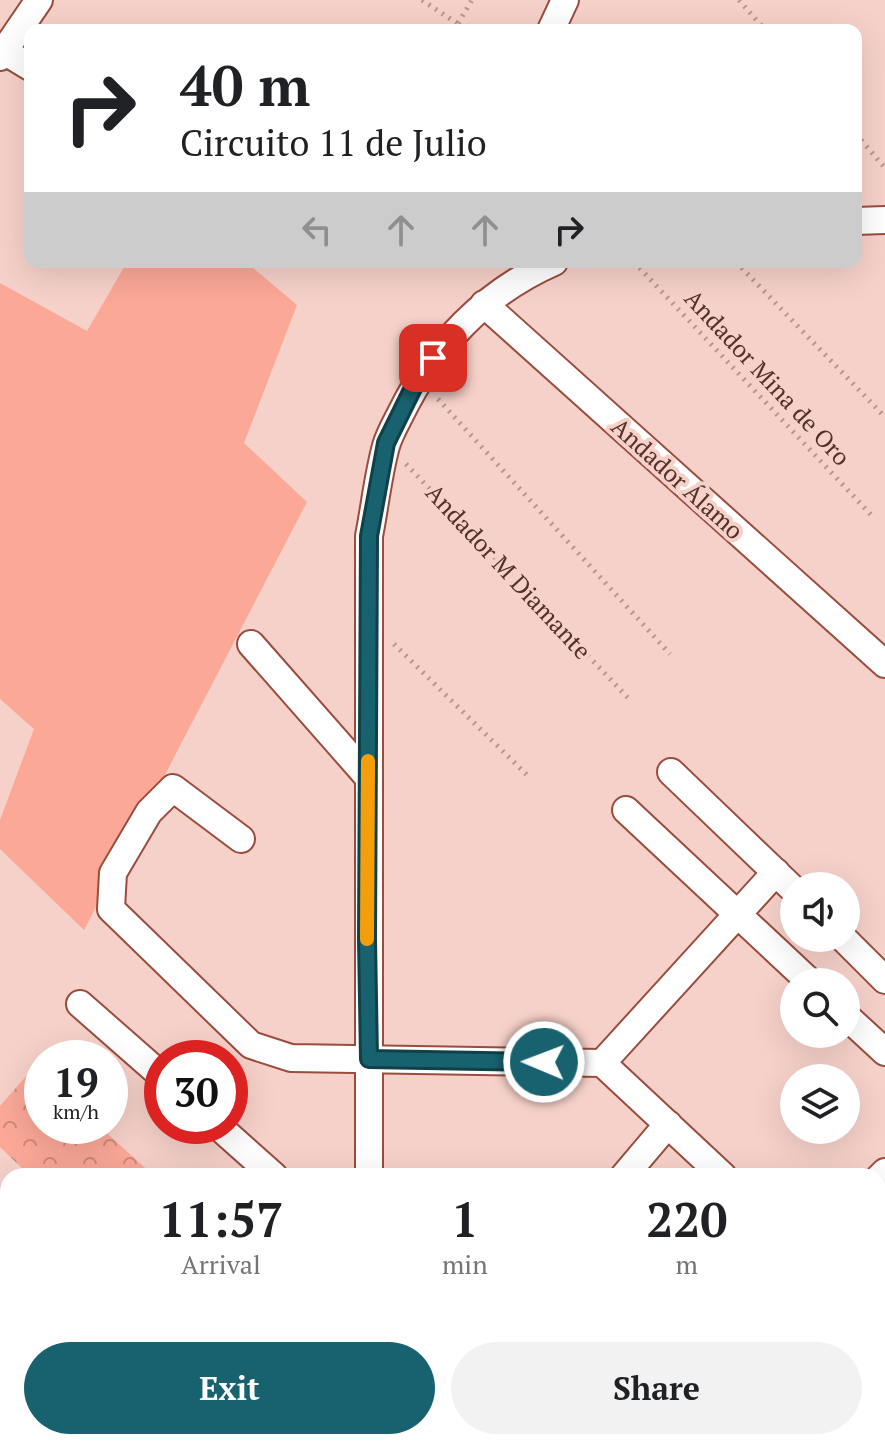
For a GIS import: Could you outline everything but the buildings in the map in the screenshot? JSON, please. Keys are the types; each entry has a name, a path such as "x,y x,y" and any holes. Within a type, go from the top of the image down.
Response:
{"street":[{"path":"24,64 2,54 39,0"},
{"path":"554,24 565,0"},
{"path":"862,221 885,220"},
{"path":"369,1168 369,536 386,443 418,378 448,339 484,304 541,268"},
{"name":"Andador Álamo","path":"484,304 878,659"},
{"path":"251,644 368,777"},
{"path":"671,772 780,876"},
{"path":"241,839 173,788 149,812 113,873 111,909 251,1045 291,1058 602,1063 715,1168"},
{"path":"626,810 795,968"},
{"path":"602,1063 737,913 780,884"},
{"path":"857,952 885,980"},
{"path":"80,1004 144,1060"},
{"path":"860,1029 885,1052"},
{"path":"636,1168 668,1124"},
{"path":"238,1144 265,1168"}],"path":[{"path":"422,0 452,24"},
{"path":"458,24 472,0"},
{"path":"739,0 760,24"},
{"path":"862,141 885,168"},
{"name":"Andador Mina de Oro","path":"640,268 874,518"},
{"path":"742,268 885,417"},
{"path":"418,378 670,654"},
{"name":"Andador M Diamante","path":"386,443 630,700"},
{"path":"384,634 529,777"}],"green space":[{"path":"124,268 253,268 297,305 244,443 307,502 84,930 0,849 0,820 34,729 0,699 0,283 87,331"},
{"path":"24,1079 24,1144 119,1144 145,1168 22,1168 0,1147 0,1106"}],"slow traffic":[{"path":"367,939 368,761"}],"route":[{"path":"433,358 418,378 386,443 369,536 369,1059 544,1062"}]}
